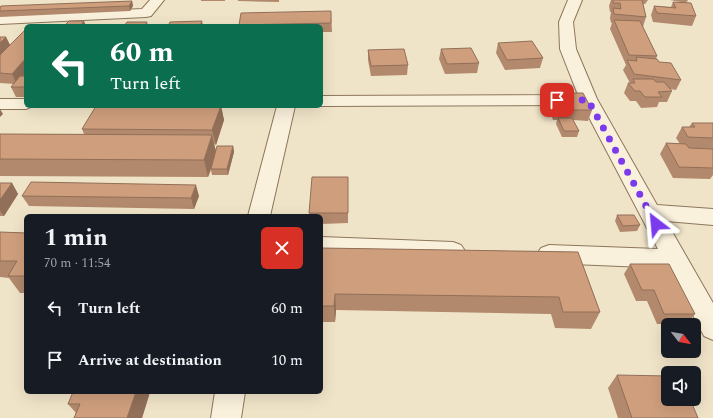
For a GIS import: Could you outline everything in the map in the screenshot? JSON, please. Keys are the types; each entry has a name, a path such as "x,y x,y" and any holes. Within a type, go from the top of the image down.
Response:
{"street":[{"path":"0,20 146,13 157,0"},
{"path":"575,0 566,22 568,49 588,100 676,258 713,328"},
{"path":"323,101 588,100"},
{"path":"0,104 24,104"},
{"path":"259,214 286,108"},
{"path":"650,212 713,217"},
{"path":"323,246 471,251"},
{"path":"526,253 676,258"},
{"path":"226,418 230,394"}],"building":[{"path":"613,0 642,0 646,17 614,14 613,8 621,9 620,3 613,3"},
{"path":"132,1 129,6 0,11 1,6"},
{"path":"673,2 691,3 696,16 657,13 654,6 676,8"},
{"path":"331,11 331,23 239,24 241,13"},
{"path":"614,20 640,21 657,56 629,55"},
{"path":"69,21 84,21 82,24 66,24"},
{"path":"202,21 201,24 169,24 170,22"},
{"path":"127,22 147,22 146,24 126,24"},
{"path":"24,31 24,60 12,74 0,73 0,55"},
{"path":"0,37 6,37 0,43"},
{"path":"532,41 543,58 507,60 498,43"},
{"path":"471,48 479,63 447,64 441,49"},
{"path":"404,49 408,65 371,66 368,50"},
{"path":"636,57 657,59 659,62 671,63 681,80 634,74 627,60 637,61"},
{"path":"20,76 24,76 24,87 11,87"},
{"path":"633,79 653,79 656,82 664,82 672,91 658,92 662,97 645,97 640,91 635,91 628,83 635,83"},
{"path":"550,93 583,93 592,110 557,110"},
{"path":"95,108 220,108 212,130 82,129"},
{"path":"558,118 572,118 579,131 564,131"},
{"path":"692,123 713,123 713,138 688,137 682,127 695,127"},
{"path":"0,134 212,135 204,160 0,159"},
{"path":"666,143 686,144 689,148 713,149 713,168 679,167"},
{"path":"217,146 233,146 227,169 211,169"},
{"path":"312,177 348,177 348,213 309,213"},
{"path":"31,182 196,185 191,198 22,196"},
{"path":"0,183 12,183 0,200"},
{"path":"617,215 634,215 640,225 623,226"},
{"path":"0,232 24,233 24,276 8,276 17,261 0,261"},
{"path":"323,248 578,252 600,312 563,312 559,297 335,294 334,306 323,306"},
{"path":"630,264 669,264 695,314 664,314 654,290 642,290"},
{"path":"617,375 661,376 661,406 693,406 698,418 632,418"},
{"path":"72,394 135,394 127,418 74,418 80,404 68,404"}],"route":[{"path":"557,100 588,100 656,224"}]}
